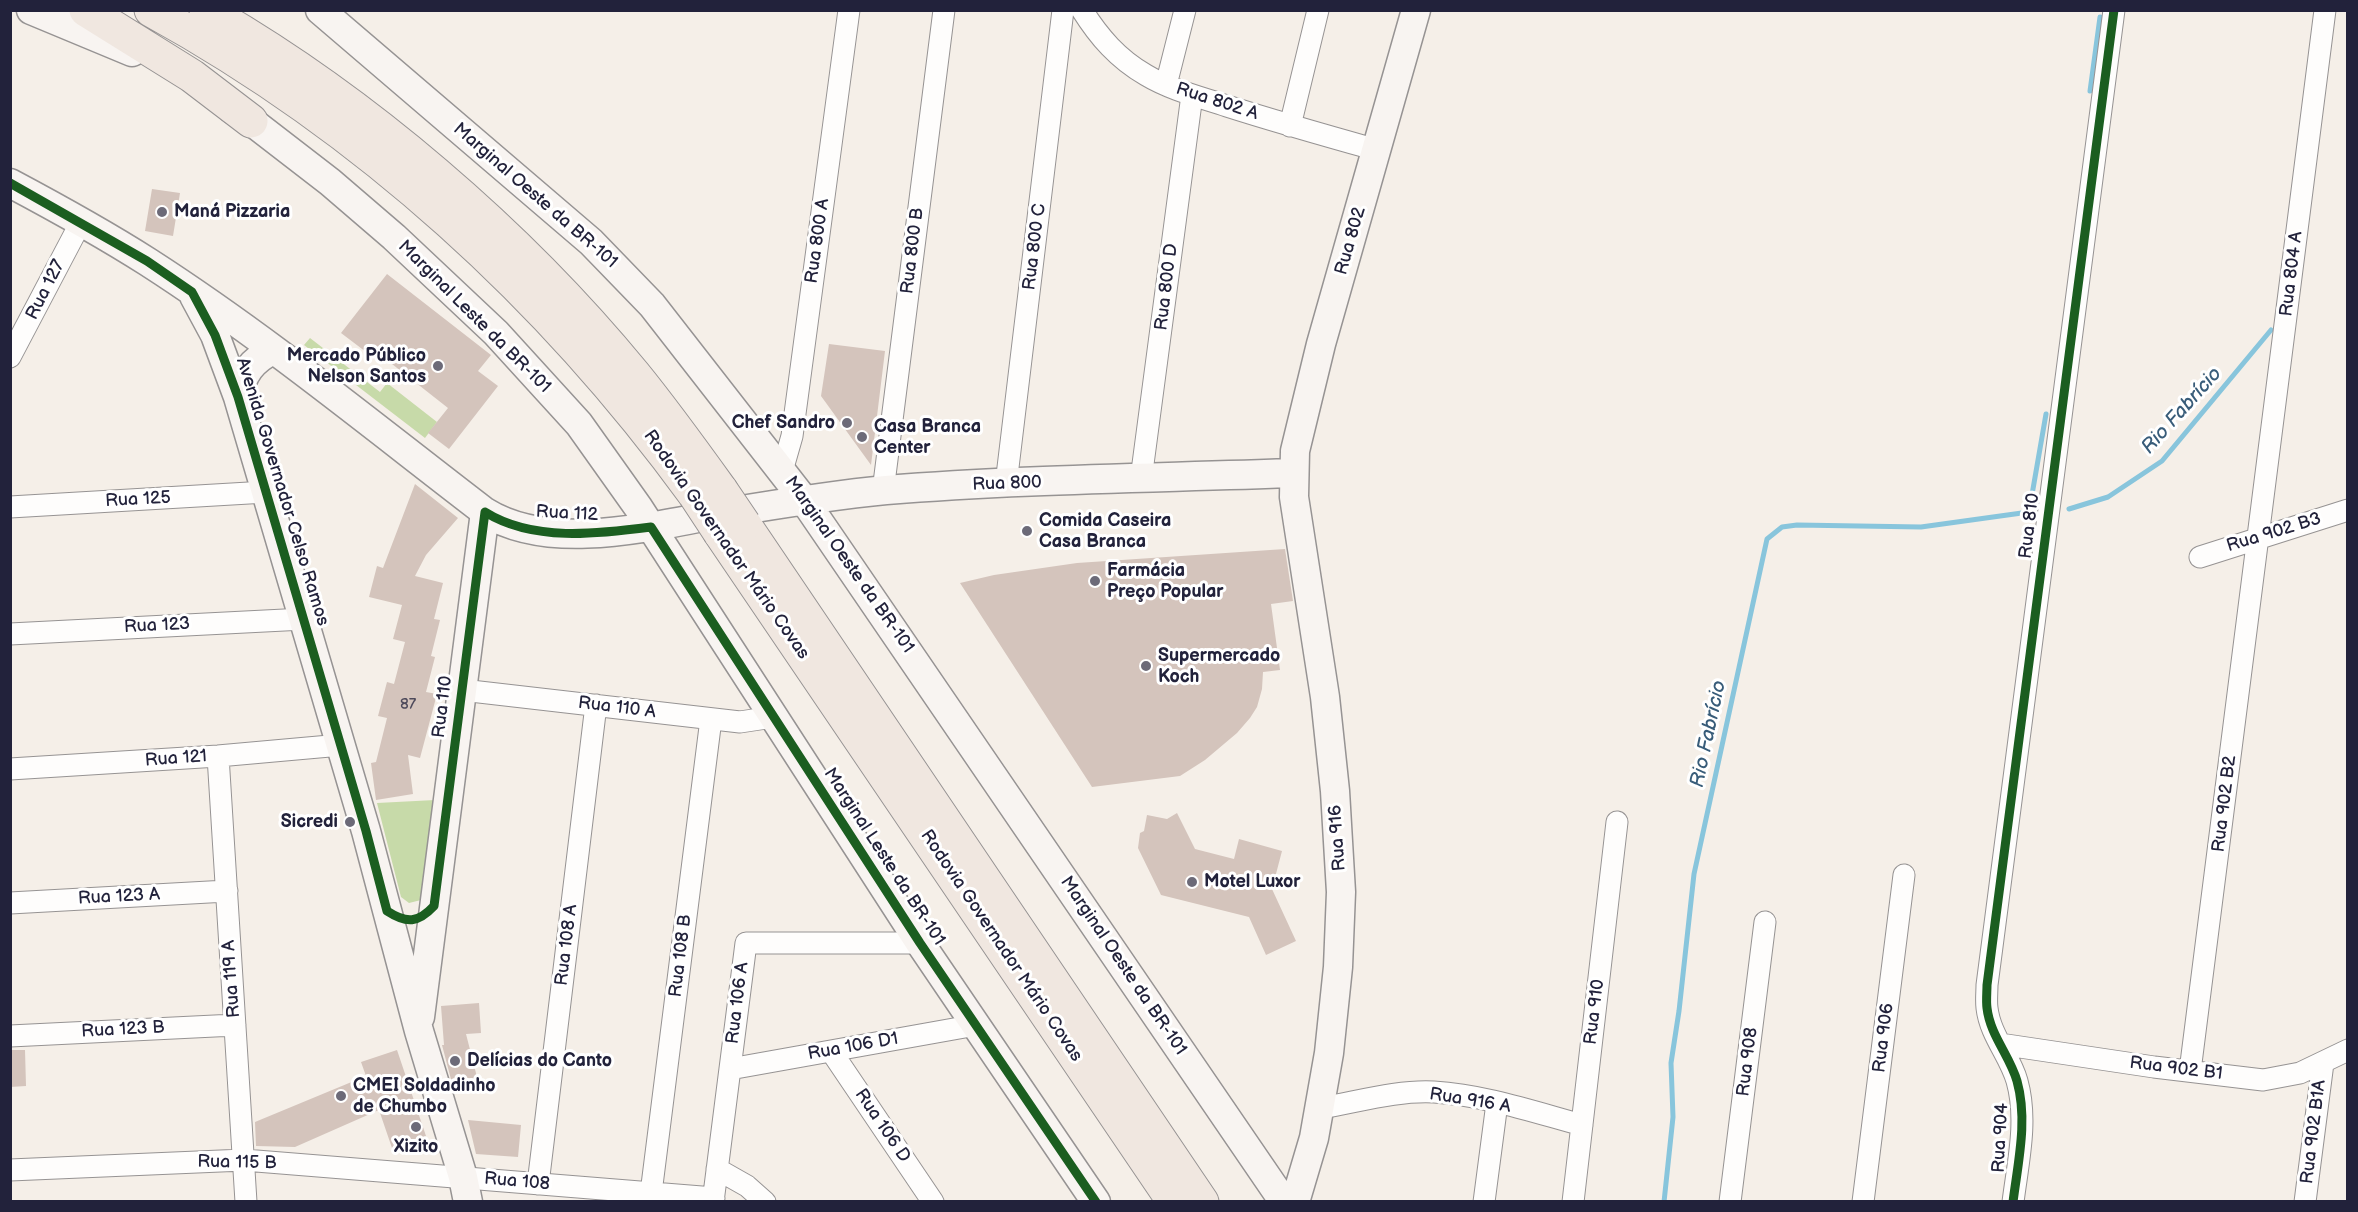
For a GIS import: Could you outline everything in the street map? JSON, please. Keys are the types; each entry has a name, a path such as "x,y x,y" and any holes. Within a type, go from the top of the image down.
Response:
{"highway":[{"path":"86,10 192,76 251,121"},
{"name":"Rodovia Governador Mário Covas","path":"151,10 281,90 384,166 433,207 525,293 727,511 1202,1202"},
{"name":"Rodovia Governador Mário Covas","path":"206,10 265,46 375,125 473,207 560,292 613,350 669,418 1174,1202"}],"main road":[{"name":"Marginal Leste da BR-101","path":"31,10 136,54 251,121 330,182 386,230 496,333 579,424 606,459 651,527 920,943 1096,1202"},
{"name":"Marginal Oeste da BR-101","path":"320,10 616,265 670,326 828,534 1284,1202"},
{"name":"Rua 802","path":"1293,473 1295,451 1318,354 1416,10"},
{"path":"10,183 81,222 192,291"},
{"name":"Rua 112","path":"192,291 485,512 507,524 548,531 608,532 651,527 727,511"},
{"name":"Avenida Governador Celso Ramos","path":"192,291 215,335 238,397 341,745 419,1031 466,1189"},
{"name":"Avenida Governador Celso Ramos","path":"238,397 240,384 249,368 262,355 273,350"},
{"path":"727,511 769,496 782,471"},
{"name":"Rua 800","path":"727,511 883,490 1293,473"},
{"name":"Rua 916","path":"1293,473 1298,524 1325,697 1340,868 1338,967 1321,1108 1309,1160 1295,1202"},
{"path":"727,511 782,514 828,534 838,513 854,495"},
{"name":"Rua 110","path":"419,1031 485,512"},
{"path":"387,911 399,919 412,921 425,916 434,906"}],"street":[{"name":"Rua 800 A","path":"782,471 792,436 849,10"},
{"name":"Rua 800 B","path":"883,490 944,10"},
{"name":"Rua 800 C","path":"1006,484 1064,10"},
{"name":"Rua 802 A","path":"1082,10 1109,47 1146,75 1166,85 1290,126 1377,150"},
{"path":"1166,85 1185,10"},
{"path":"1290,126 1318,10"},
{"name":"Rua 810","path":"2000,1044 1992,1029 1986,1007 1987,985 2114,10"},
{"name":"Rua 804 A","path":"2259,538 2325,10"},
{"name":"Rua 800 D","path":"1141,479 1192,95"},
{"name":"Rua 127","path":"10,357 81,222"},
{"name":"Rua 125","path":"10,507 266,492"},
{"name":"Rua 902 B3","path":"2200,557 2348,510"},
{"name":"Rua 902 B2","path":"2190,1071 2259,538"},
{"name":"Rua 123","path":"10,634 304,619"},
{"name":"Rua 110 A","path":"462,690 740,722 773,717"},
{"name":"Rua 108 A","path":"538,1184 596,705"},
{"name":"Rua 108 B","path":"651,1193 711,719"},
{"name":"Rua 121","path":"10,769 218,756 341,745"},
{"name":"Rua 119 A","path":"218,756 246,1202"},
{"name":"Rua 910","path":"1573,1202 1617,822"},
{"name":"Rua 906","path":"1863,1202 1904,875"},
{"name":"Rua 123 A","path":"10,903 227,891"},
{"name":"Rua 908","path":"1730,1202 1765,922"},
{"name":"Rua 106 A","path":"713,1200 746,943 920,943"},
{"name":"Rua 123 B","path":"10,1036 235,1025"},
{"name":"Rua 106 D1","path":"730,1069 976,1025"},
{"name":"Rua 902 B1","path":"2000,1044 2263,1080 2300,1073 2348,1050"},
{"name":"Rua 904","path":"2000,1044 2017,1080 2022,1118 2013,1202"},
{"name":"Rua 106 D","path":"831,1051 933,1202"},
{"name":"Rua 902 B1A","path":"2305,1202 2323,1063"},
{"name":"Rua 916 A","path":"1321,1108 1395,1095 1433,1092 1497,1103 1582,1125"},
{"path":"1484,1202 1497,1103"},
{"name":"Rua 115 B","path":"10,1170 244,1160 466,1189"},
{"path":"717,1169 747,1186 765,1202"},
{"name":"Rua 108","path":"466,1189 538,1184 713,1200"}],"green space":[{"path":"310,338 380,392 387,383 437,422 425,438 304,345"},
{"path":"435,800 421,900 409,903 401,897 377,803"}],"building":[{"name":"Maná Pizzaria","path":"152,189 180,193 173,236 145,231"},
{"name":"Mercado Público Nelson Santos","path":"387,274 491,355 478,371 498,386 449,449 428,433 448,408 378,353 374,358 341,333"},
{"path":"829,344 885,351 871,465 821,396"},
{"path":"415,484 458,518 426,555 415,576 443,583 434,619 440,620 431,656 435,657 426,692 437,694 420,758 408,755 413,794 376,800 371,763 376,762 387,718 378,716 387,682 394,684 405,642 393,639 402,605 369,597 377,566 383,568"},
{"name":"Supermercado Koch","path":"1285,549 1293,601 1271,604 1280,670 1263,672 1262,689 1257,707 1250,718 1237,733 1205,760 1180,776 1092,787 960,583 994,575 1077,563"},
{"path":"1177,813 1195,849 1234,859 1239,839 1282,851 1272,889 1296,941 1266,955 1249,917 1161,895 1138,848 1140,833 1144,831 1147,815 1167,819"},
{"path":"479,1003 481,1033 466,1034 478,1081 453,1087 442,1045 444,1045 441,1006"},
{"path":"10,1050 25,1050 26,1086 10,1087"},
{"path":"397,1050 426,1136 392,1148 379,1110 295,1147 256,1146 255,1122 366,1076 361,1062"},
{"path":"468,1120 521,1125 518,1157 476,1154"}],"waterway":[{"path":"2090,91 2100,17"},
{"name":"Rio Fabrício","path":"2069,509 2108,497 2162,461 2271,330"},
{"name":"Rio Fabrício","path":"1664,1202 1673,1117 1671,1063 1694,874 1767,539 1782,527 1797,525 1921,527 2029,512 2046,414"}],"cycle path":[{"path":"2013,1202 2021,1141 2022,1111 2014,1072 1989,1018 1987,985 2114,10"},
{"path":"10,183 147,261 192,292 215,335 238,397 366,831 387,911 406,920 412,920 423,916 434,906 485,512 504,522 544,532 609,532 651,527 920,943 1096,1202"}],"place":[{"name":"Maná Pizzaria","path":"162,212"},
{"name":"Mercado Público Nelson Santos","path":"438,366"},
{"name":"Chef Sandro","path":"847,423"},
{"name":"Casa Branca Center","path":"862,437"},
{"name":"Comida Caseira Casa Branca","path":"1027,531"},
{"name":"Farmácia Preço Popular","path":"1095,581"},
{"name":"Supermercado Koch","path":"1146,666"},
{"name":"Sicredi","path":"350,822"},
{"name":"Motel Luxor","path":"1192,882"},
{"name":"Delícias do Canto","path":"455,1061"},
{"name":"CMEI Soldadinho de Chumbo","path":"341,1096"},
{"name":"Xizito","path":"416,1127"}]}
